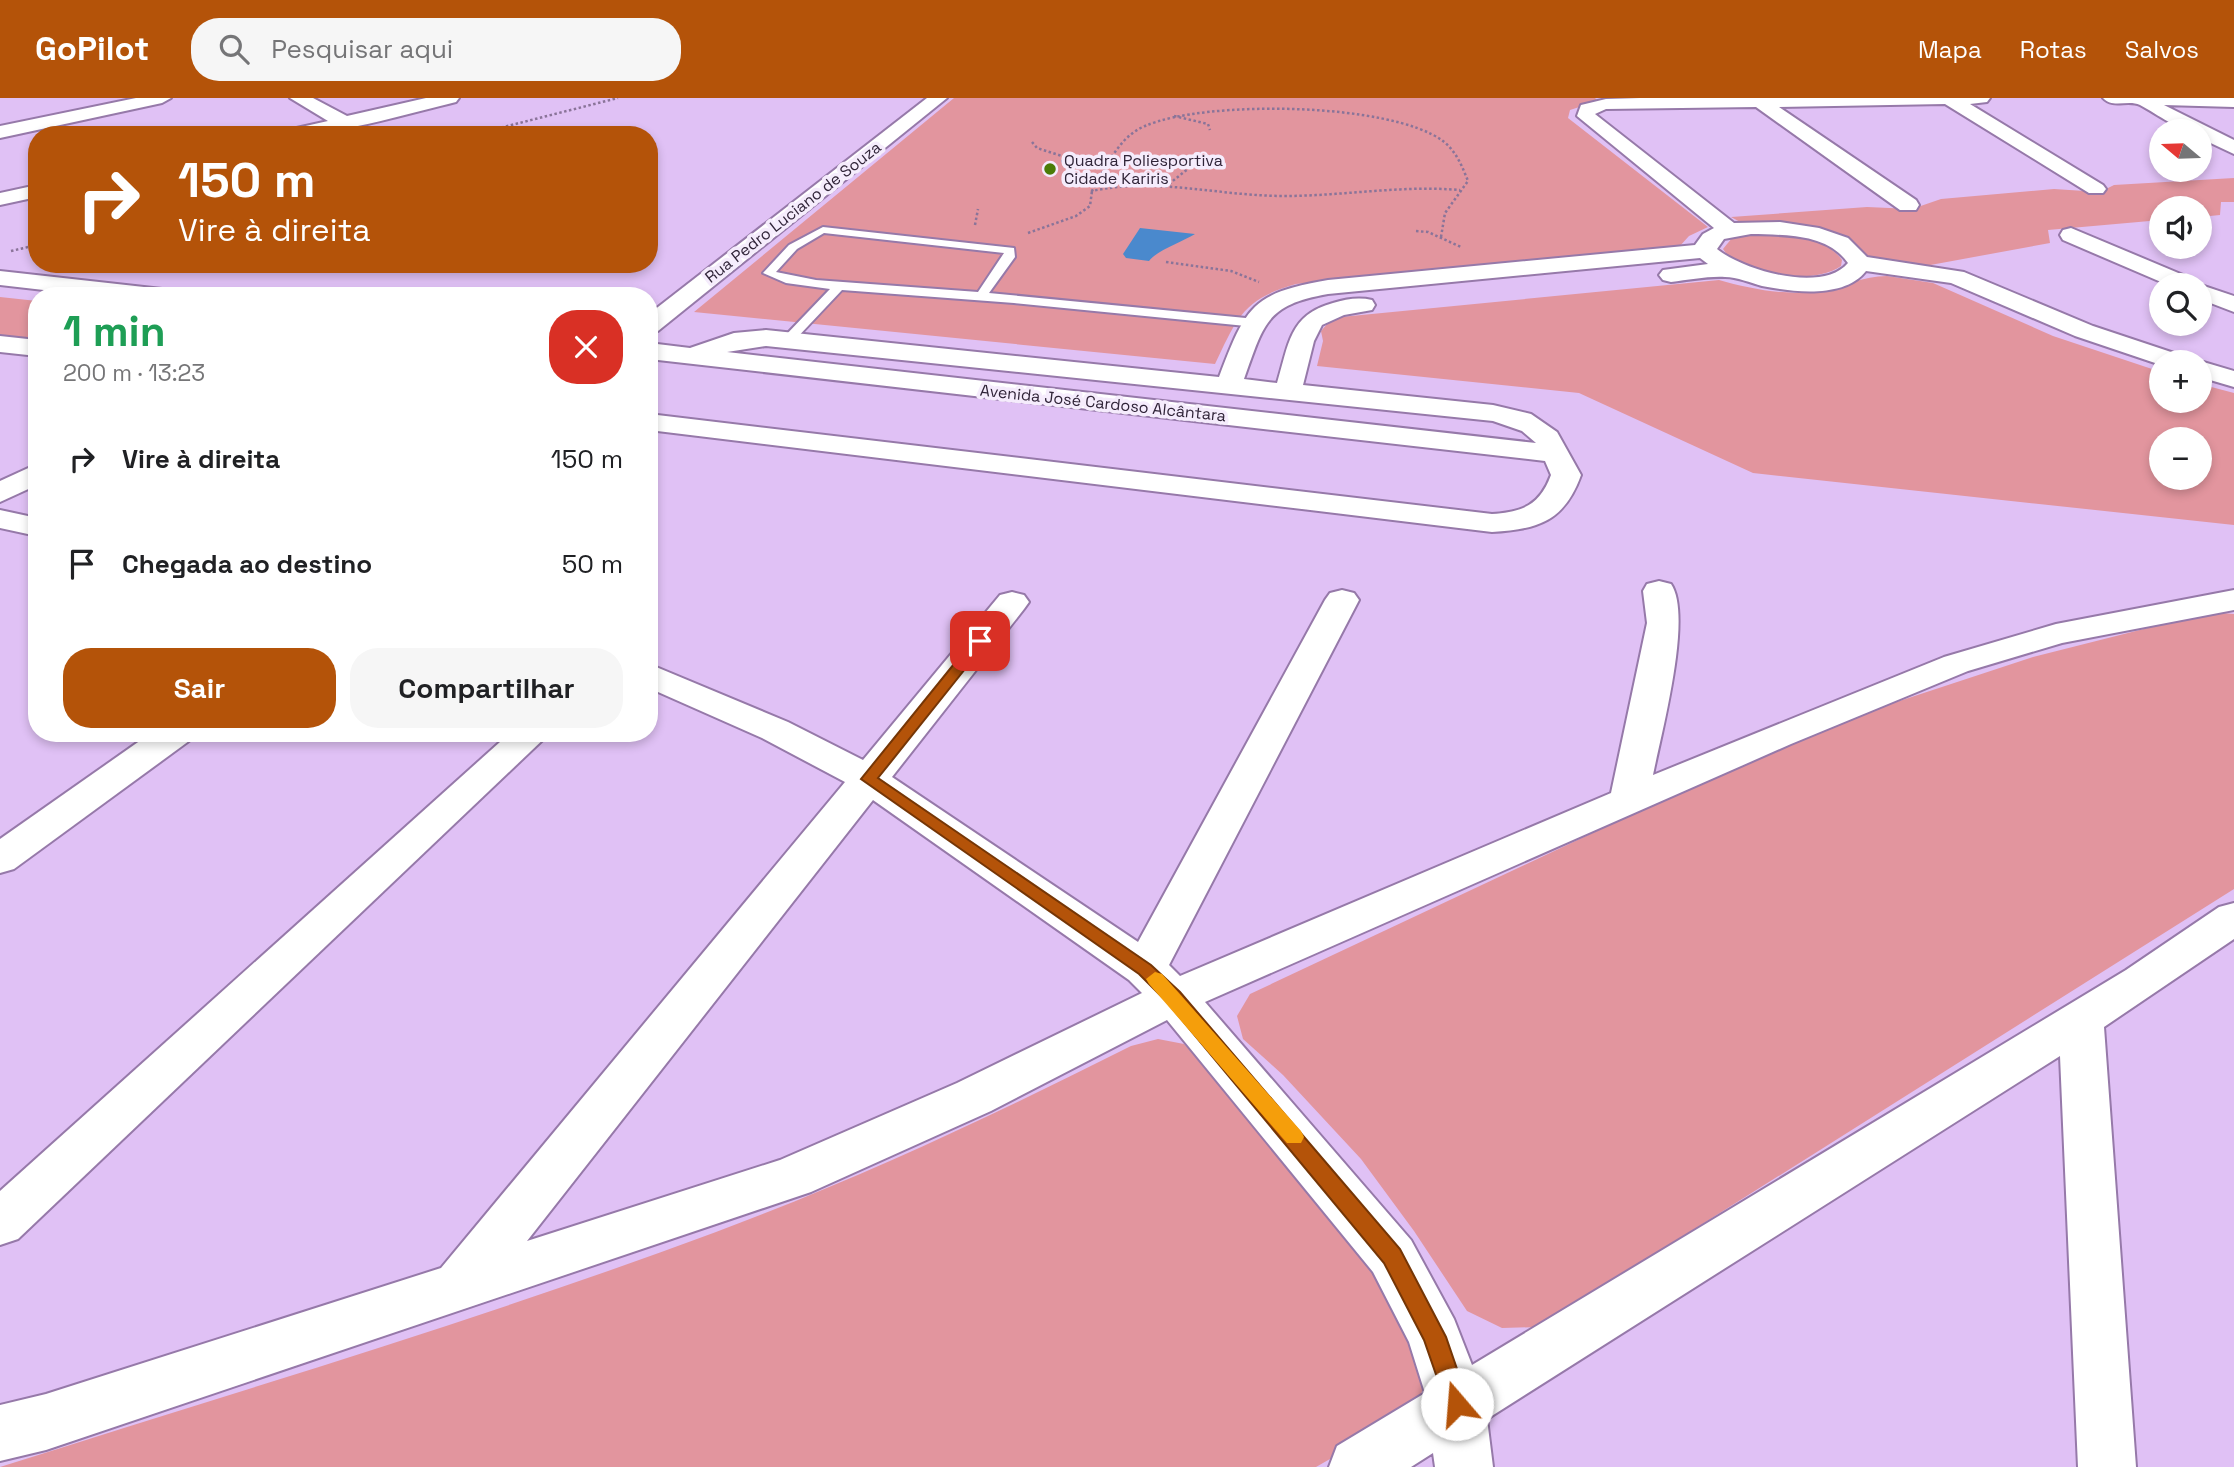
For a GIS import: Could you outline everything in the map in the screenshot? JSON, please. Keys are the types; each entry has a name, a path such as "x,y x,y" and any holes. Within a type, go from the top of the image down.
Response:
{"street":[{"path":"29,126 162,98"},
{"path":"299,98 346,122"},
{"path":"329,126 450,98"},
{"name":"Rua Pedro Luciano de Souza","path":"658,319 938,98"},
{"path":"1730,230 1584,112 1606,104 1981,98"},
{"path":"2112,98 2234,101"},
{"path":"2136,98 2234,148"},
{"path":"2228,98 2234,101"},
{"path":"1950,99 2096,189"},
{"path":"1759,101 1908,205"},
{"path":"0,132 28,126"},
{"path":"0,199 28,193"},
{"path":"1288,392 1307,327 1325,311 1731,270 1778,282 1804,284 1846,278 1857,272 1860,263 1855,254 1843,245 1824,237 1775,228 1730,230 1714,235 1706,242 1705,251"},
{"path":"2071,235 2159,273"},
{"path":"1229,385 1256,323 1266,308 1278,299 1300,292 1328,287 1705,251 1731,270"},
{"path":"1860,263 1956,277 2084,331 2149,353"},
{"path":"0,278 81,287"},
{"path":"2212,296 2234,305"},
{"path":"658,423 1492,523 1520,522 1540,515 1560,497 1566,475 1547,436 1535,424 1518,418 1229,385 766,338 734,341 691,356"},
{"path":"0,344 28,347"},
{"path":"0,363 28,351"},
{"name":"Avenida José Cardoso Alcântara","path":"658,352 1557,454"},
{"path":"2212,373 2234,379"},
{"path":"0,493 28,477"},
{"path":"0,519 28,525"},
{"path":"1629,800 1664,622 1659,591"},
{"path":"1159,983 1342,600"},
{"path":"0,1433 46,1422 793,1177 974,1097 1159,983 1629,800 1879,694 2006,647 2124,619 2234,600"},
{"path":"460,1286 1012,602"},
{"path":"658,680 775,730 869,779 1159,983 1392,1256 1435,1337 1457,1404 1464,1467"},
{"path":"0,859 163,742"},
{"path":"0,1223 522,742"},
{"path":"1358,1467 2081,1019 2234,918"},
{"path":"2081,1019 2107,1467"}],"lane":[{"path":"982,295 1009,257 1010,250 823,230 814,232 794,247 769,273 784,279 840,285 982,295 1256,323"},
{"path":"788,340 840,285"}],"path":[{"path":"508,126 618,98"},
{"path":"1022,234 1076,216 1090,206 1092,191 1121,141 1145,125 1170,116 1224,108 1272,106 1383,119 1438,138 1459,158 1468,181 1439,222 1441,237"},
{"path":"1170,116 1208,124 1210,130"},
{"path":"1032,142 1037,148 1069,158 1110,161"},
{"path":"1061,161 1069,158"},
{"path":"1168,185 1189,168"},
{"path":"1092,191 1114,184 1146,182 1251,195 1423,186 1460,190"},
{"path":"974,229 978,209"},
{"path":"0,254 28,247"},
{"path":"1166,262 1231,271 1267,285 1300,292"}],"shaded area":[{"path":"954,98 1595,98 1598,101 1570,110 1568,118 1708,227 1689,236 1679,247 1296,284 1264,296 1244,312 1229,334 1215,364 694,312"},
{"path":"2234,178 2234,202 2221,202 2220,215 2212,216 2212,196 2149,196 2149,221 2048,230 2050,243 1925,266 1872,259 1855,246 1756,223 1742,223 1731,217 1867,207 1912,209 1941,199 2054,189 2100,192 2114,185 2212,182 2212,179"},
{"path":"1760,233 1816,241 1835,252 1842,260 1841,266 1814,275 1778,276 1745,267 1723,249 1732,238"},
{"path":"1887,276 1933,283 2053,336 2149,368 2149,413 2212,413 2212,387 2234,393 2234,525 1753,473 1579,393 1317,366 1323,341 1321,331 1328,323 1341,317 1719,280 1770,291 1797,293 1831,288 1862,279"},
{"path":"0,297 28,300 28,339 0,336"},
{"path":"2211,612 2234,614 2234,889 1539,1327 1502,1328 1467,1311 1414,1231 1361,1159 1283,1075 1243,1039 1237,1016 1250,994 1688,788 1860,714 2033,657"},
{"path":"1158,1039 1184,1044 1239,1100 1379,1279 1421,1346 1424,1386 1418,1402 1407,1415 1316,1467 0,1467 449,1325 716,1232 874,1168 978,1121 1131,1046"}],"water":[{"path":"1140,228 1195,234 1163,250 1149,261 1126,258 1123,254"}],"slow traffic":[{"path":"1155,979 1174,997 1294,1137"}],"place":[{"name":"Quadra Poliesportiva Cidade Kariris","path":"1050,169"}],"route":[{"path":"980,641 869,779 1145,970 1174,997 1392,1256 1435,1337 1457,1404"}]}
